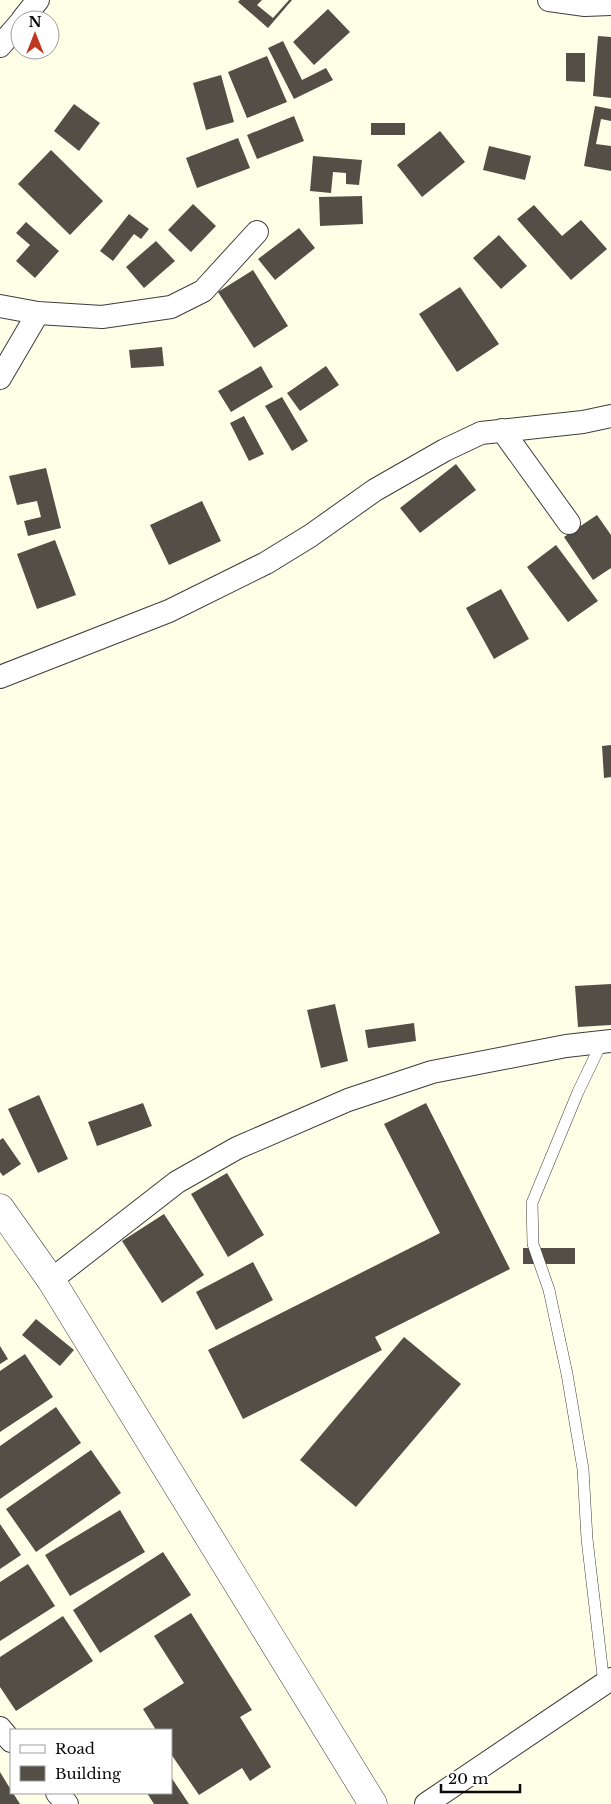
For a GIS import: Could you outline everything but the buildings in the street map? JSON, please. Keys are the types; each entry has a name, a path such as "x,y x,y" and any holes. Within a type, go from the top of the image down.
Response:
{"street":[{"path":"30,10 38,0"},
{"path":"548,0 584,5 611,4"},
{"path":"0,46 10,34"},
{"path":"0,306 38,313 102,317 171,307 203,290 258,232"},
{"path":"0,378 38,313"},
{"path":"0,677 169,611 266,563 310,536 376,490 445,450 481,433 583,422 611,416"},
{"path":"502,430 569,523"},
{"path":"51,1280 177,1182 237,1148 348,1100 432,1072 566,1046 606,1041"},
{"path":"2,1213 51,1280 372,1804"},
{"path":"426,1804 608,1681"},
{"path":"0,1728 10,1740"},
{"path":"58,1794 67,1804"}],"lane":[{"path":"606,1041 578,1092 532,1203 533,1244 549,1290 567,1374 583,1469 587,1539 608,1681"}]}
